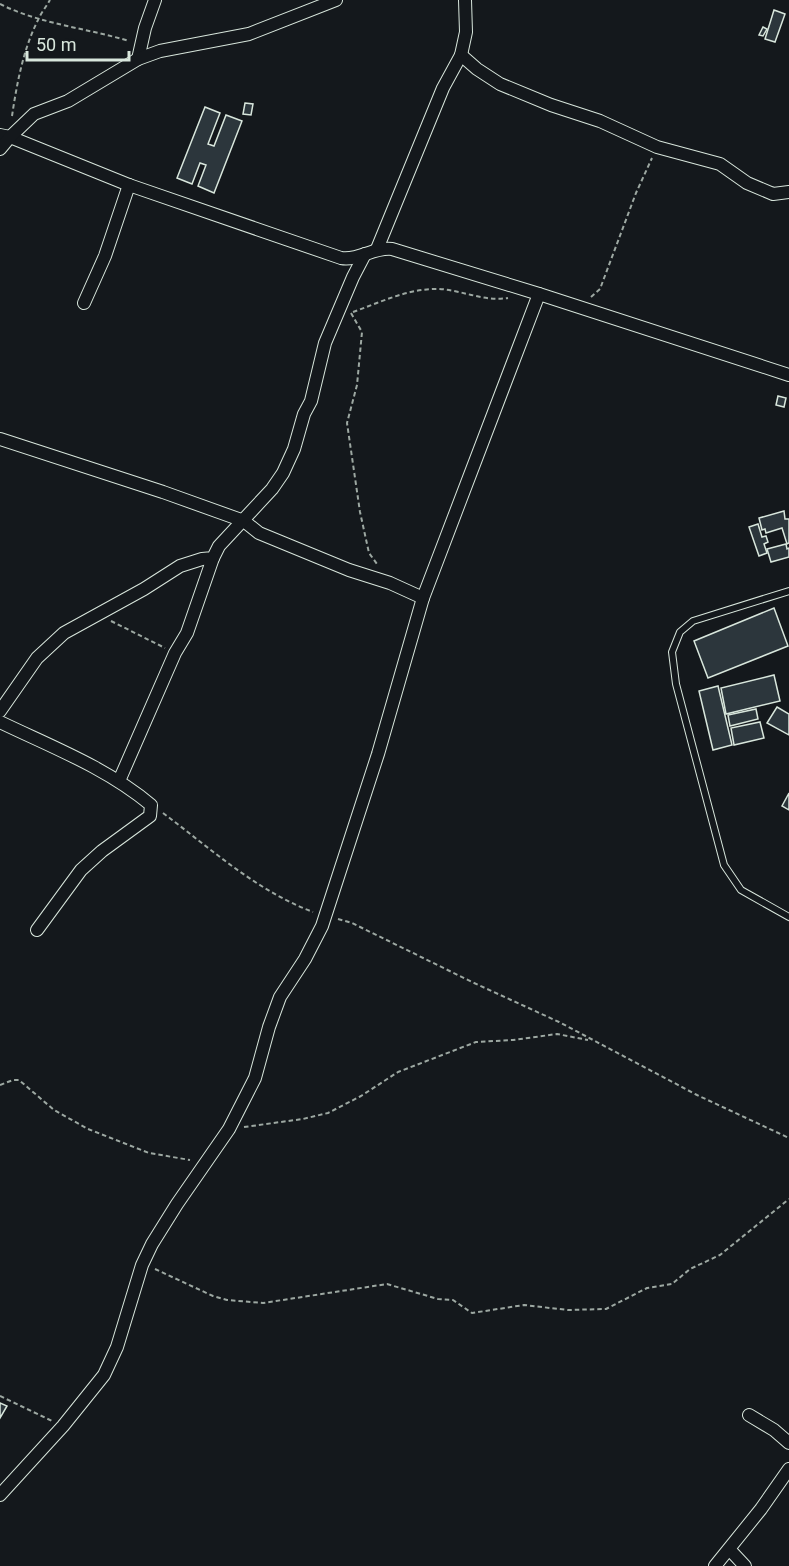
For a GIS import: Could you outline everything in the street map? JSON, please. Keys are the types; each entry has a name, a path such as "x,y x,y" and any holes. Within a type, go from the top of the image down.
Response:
{"street":[{"path":"138,59 140,45 155,0"},
{"path":"0,149 5,136 34,114 68,101 138,59 160,51 249,34 336,0"},
{"path":"119,781 186,633 219,546 244,521 284,473 304,414 311,401 325,343 353,277 371,252 443,88 462,55 466,32 465,0"},
{"path":"462,55 477,69 500,84 551,105 600,121 657,147 720,164 747,183 773,194 789,192"},
{"path":"5,136 129,184 341,258 351,259 371,252 392,249 789,375"},
{"path":"84,303 105,256 129,184"},
{"path":"0,1495 63,1426 97,1385 111,1363 142,1265 152,1244 229,1129 255,1078 280,997 318,938 378,754 423,598 539,294"},
{"path":"0,439 244,521 259,533 423,598"},
{"path":"0,711 37,658 64,633 180,566 213,558"},
{"path":"0,722 93,766 119,781 151,805 150,816 144,822 125,833 81,870 38,930"},
{"path":"749,1415 774,1430 789,1443"},
{"path":"715,1566 730,1550 789,1469"},
{"path":"730,1550 745,1566"}],"lane":[{"path":"789,591 693,621 680,632 672,652 676,684 724,865 741,890 789,917"}],"path":[{"path":"5,136 21,66 38,18 50,0"},
{"path":"0,4 48,22 92,30 140,45"},
{"path":"575,307 600,290 636,193 657,147"},
{"path":"336,317 393,297 438,289 487,298 510,298"},
{"path":"351,313 362,332 357,385 347,423 354,480 369,553 390,583"},
{"path":"97,615 175,653"},
{"path":"151,805 196,840 291,904 352,923 544,1015 697,1095 760,1122 789,1138"},
{"path":"229,1129 303,1119 328,1113 361,1096 398,1072 476,1042 557,1034 591,1041"},
{"path":"0,1085 19,1080 66,1118 149,1153 208,1161"},
{"path":"142,1265 213,1296 245,1303 263,1303 387,1284 438,1299 453,1300 468,1311 476,1313 524,1305 568,1310 602,1310 647,1288 672,1284 690,1269 730,1248 789,1199"},
{"path":"0,1396 63,1426"}],"building":[{"path":"774,10 785,14 775,42 765,39"},
{"path":"763,27 767,29 763,36 759,35"},
{"path":"245,103 253,104 251,115 243,114"},
{"path":"205,107 220,113 208,144 214,146 226,115 242,121 214,193 198,186 206,165 200,163 192,184 177,178"},
{"path":"778,396 786,398 784,407 776,405"},
{"path":"784,511 785,519 789,519 789,543 787,544 782,528 766,533 765,529 762,530 759,518"},
{"path":"758,524 762,537 766,536 768,542 764,544 767,553 759,556 749,527"},
{"path":"786,544 787,549 789,548 789,557 771,562 767,549"},
{"path":"774,608 788,646 708,678 694,641"},
{"path":"774,675 780,701 726,714 721,688"},
{"path":"718,686 732,745 713,750 699,691"},
{"path":"777,707 789,714 789,735 767,723"},
{"path":"756,709 758,719 730,726 728,715"},
{"path":"760,722 764,738 734,745 731,728"},
{"path":"789,793 789,810 782,806"},
{"path":"0,1403 7,1406 0,1418"}]}
